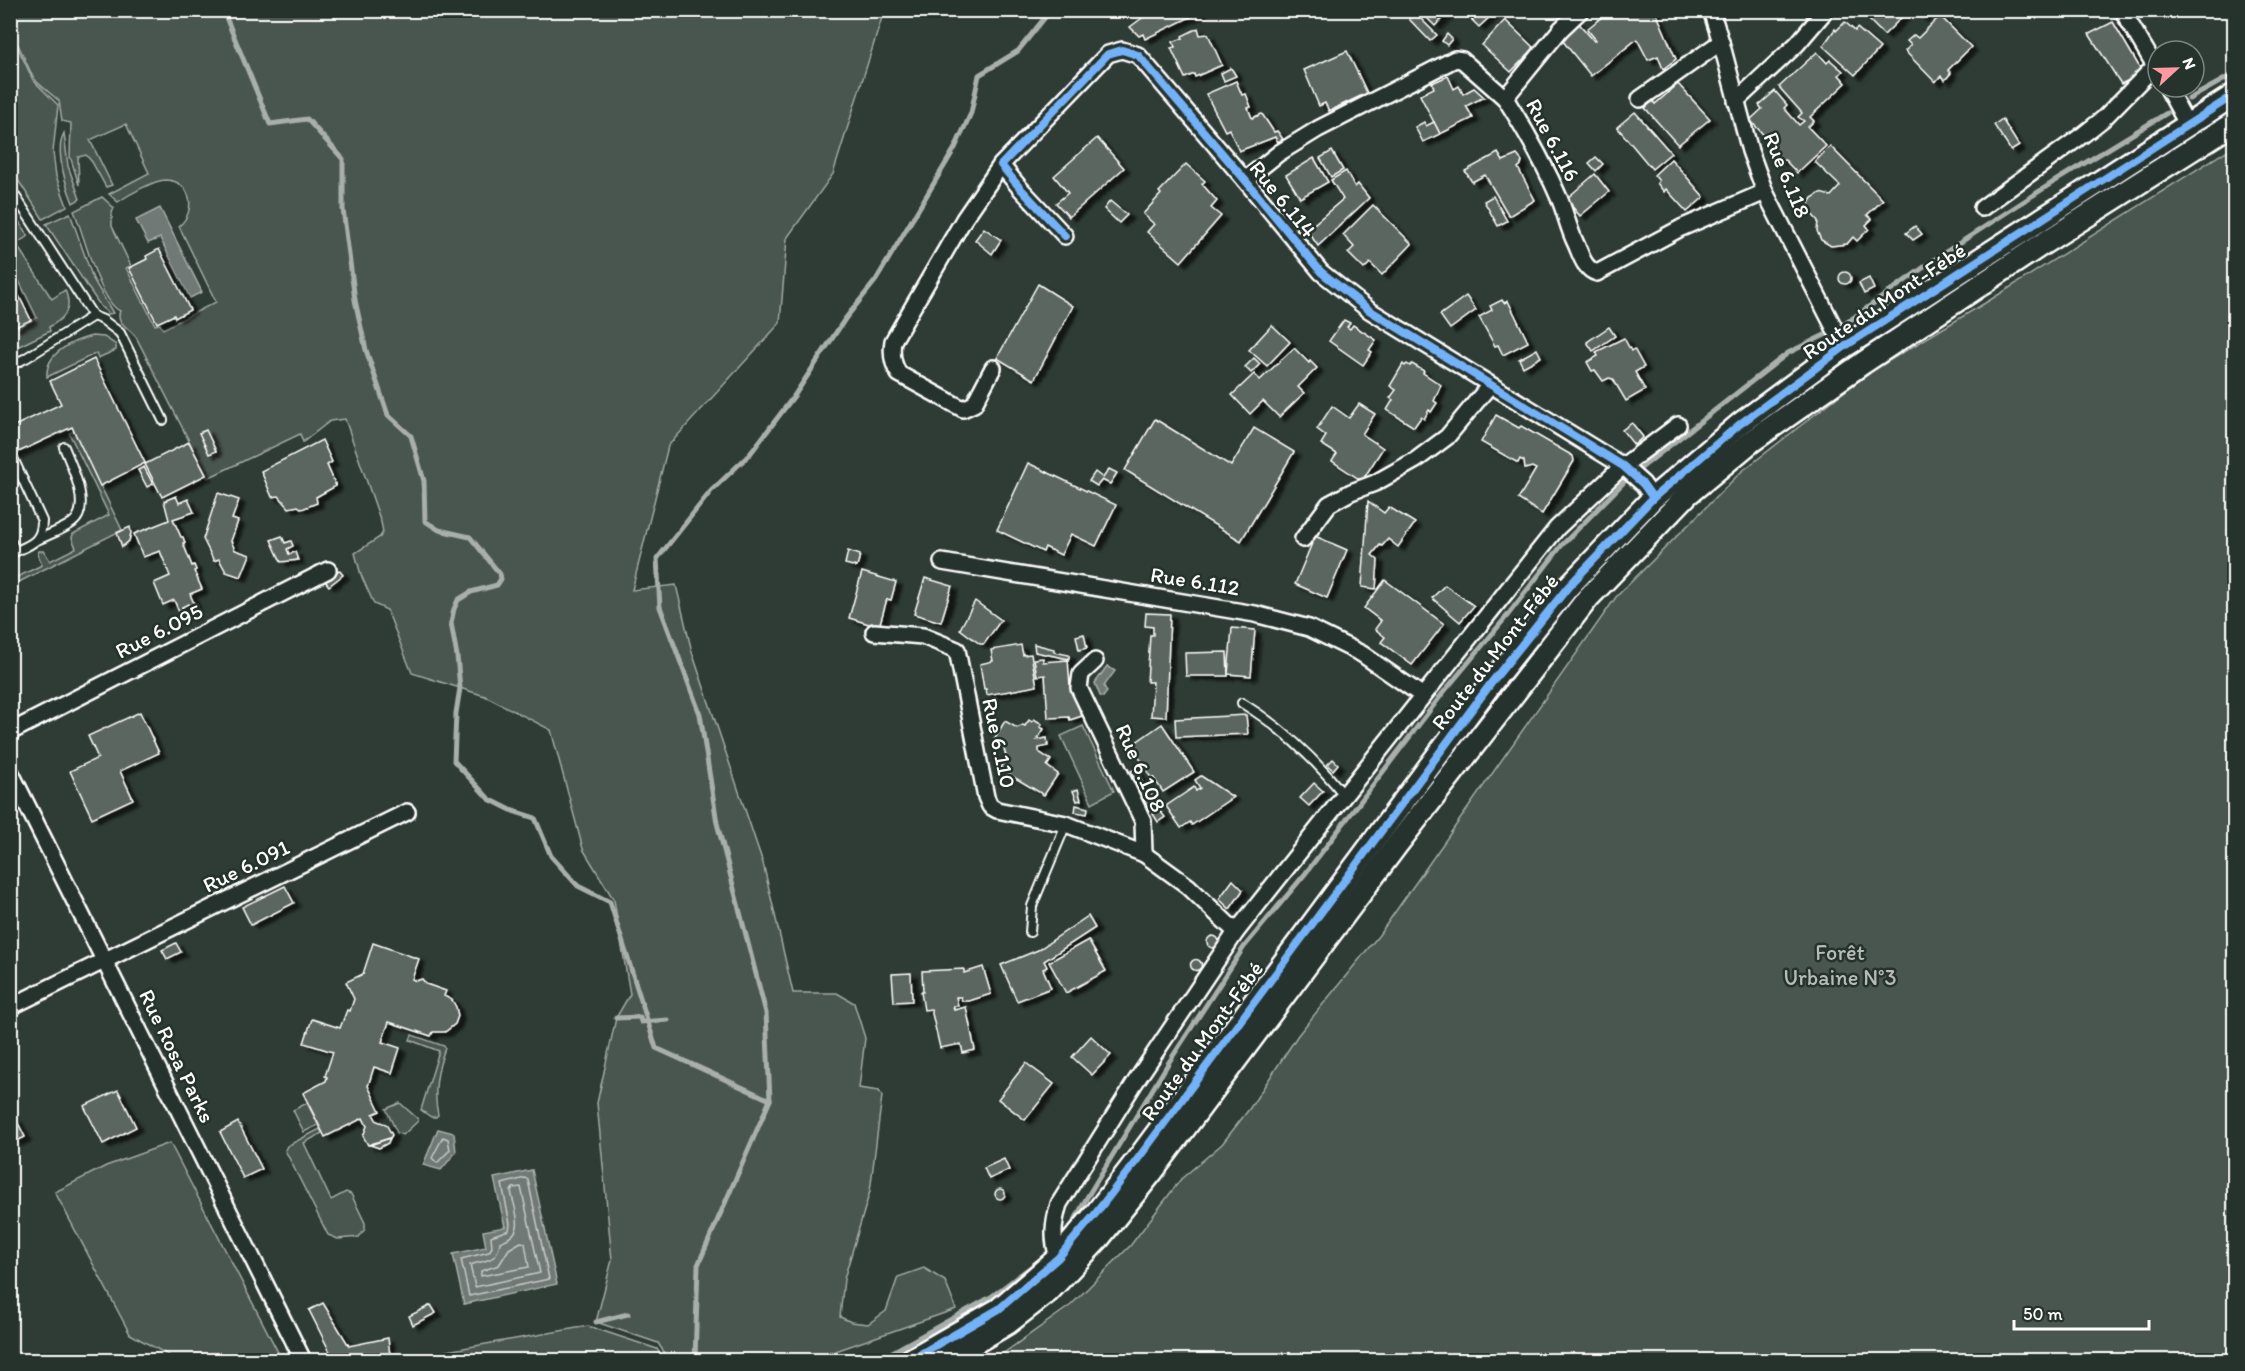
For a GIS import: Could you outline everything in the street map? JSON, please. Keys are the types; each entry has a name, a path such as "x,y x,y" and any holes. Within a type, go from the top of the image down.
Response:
{"street":[{"name":"Rue 6.116","path":"1581,10 1555,36 1505,98 1545,168 1584,263 1591,271 1597,273 1681,228 1765,192"},
{"name":"Rue 6.118","path":"1710,10 1721,42 1750,151 1765,192 1844,347"},
{"path":"1736,101 1797,44 1826,10"},
{"path":"2122,10 2146,51"},
{"path":"1640,99 1721,42"},
{"name":"Rue 6.114","path":"993,368 974,404 963,409 899,374 894,366 891,351 893,341 964,219 1001,165 1108,54 1122,50 1138,55 1321,272 1369,310 1623,466 1643,484 1653,498"},
{"path":"1245,180 1279,153 1318,129 1455,59 1462,60 1505,98"},
{"path":"1982,208 2103,119 2146,78"},
{"name":"Route du Mont-Fébé","path":"910,1360 999,1309 1058,1258 1130,1168 1492,682 1568,587 1653,498 1740,424 1844,347 2235,95"},
{"path":"2173,99 2187,124"},
{"name":"Route du Mont-Fébé","path":"946,1360 1008,1323 1048,1292 1099,1238 1152,1172 1396,846 1588,598 1688,494 1752,441 1863,363 2042,245 2235,123"},
{"path":"1001,165 1065,236"},
{"path":"1303,539 1329,504 1351,492 1376,483 1416,460 1447,437 1490,385"},
{"path":"1058,1258 1053,1241 1053,1224 1059,1204 1134,1084 1236,932 1557,528 1623,466 1678,425"},
{"name":"Rue 6.112","path":"942,562 1255,614 1309,628 1362,654 1423,696"},
{"name":"Rue 6.095","path":"10,732 328,570"},
{"name":"Rue 6.110","path":"874,632 923,636 957,650 986,797 990,806 997,810 1066,824 1144,854"},
{"name":"Rue 6.108","path":"1095,662 1082,674 1080,688 1143,821 1144,854"},
{"name":"Rue Rosa Parks","path":"10,771 303,1360"},
{"name":"Rue 6.091","path":"10,1007 407,812"},
{"path":"1144,854 1188,886 1236,932"}],"lane":[{"path":"10,188 93,316 103,320 120,333 163,420"},
{"path":"10,366 93,316"},
{"path":"10,540 13,553 74,522 81,507 81,493 64,447"},
{"path":"12,456 42,521 42,532 37,540"},
{"path":"1242,702 1289,737 1322,768 1344,795"},
{"path":"1030,932 1032,906 1066,824"}],"green space":[{"path":"10,11 884,11 833,174 787,238 780,323 668,446 632,590 676,585 692,652 763,863 793,993 837,993 854,1003 865,1038 859,1088 879,1091 882,1096 870,1191 844,1279 840,1317 851,1322 868,1324 886,1311 898,1277 924,1268 945,1281 956,1309 810,1360 669,1360 658,1343 596,1322 612,1260 597,1103 616,1018 630,994 614,900 583,849 551,730 485,696 412,673 387,610 374,604 361,575 355,553 380,537 383,532 345,419 330,421 303,442 300,434 208,478 136,337 121,322 120,311 112,305 105,294 74,211 102,197 114,208 112,226 131,266 126,268 155,325 160,324 163,329 216,302 179,226 188,213 189,198 182,186 166,180 148,185 118,202 109,194 149,173 126,124 90,140 112,185 106,187 86,155 78,157 79,185 70,156 71,123 62,121 59,101 32,75 11,29"},
{"path":"11,33 33,80 58,105 53,152 56,176 67,206 43,219 11,169"},
{"path":"64,133 68,166 80,199 73,203 64,178 61,158 61,140"},
{"name":"Forêt Urbaine N°3","path":"2234,146 2234,1360 994,1360 1071,1305 1130,1246 1181,1179 1222,1144 1250,1108 1298,1035 1379,935 1616,597 1741,472 1867,374 1990,300"},
{"path":"11,209 28,236 16,244 52,299 65,290 68,308 59,320 49,327 50,331 11,350 11,332 37,318 11,264"},
{"path":"70,213 93,279 113,313 109,314 101,307 46,224"},
{"path":"92,336 104,337 116,345 116,350 98,358 96,353 47,377 50,361 61,349"},
{"path":"74,431 122,530 11,586 11,580 42,565 39,551 44,551 50,561 76,548 72,538 73,534 109,515 69,433"},
{"path":"1083,726 1114,791 1092,803 1061,736"},
{"path":"412,1035 445,1048 437,1081 438,1115 436,1117 431,1117 421,1110 439,1051 410,1040"},
{"path":"307,1103 318,1125 304,1132 293,1110"},
{"path":"400,1103 418,1119 403,1135 397,1133 386,1109"},
{"path":"320,1129 322,1133 304,1143 331,1200 346,1192 351,1194 365,1223 365,1229 359,1237 338,1239 328,1235 285,1150 287,1146"},
{"path":"170,1143 282,1360 177,1360 130,1334 55,1192 106,1166"},
{"path":"588,1326 657,1349 664,1360 396,1360"}],"water":[{"path":"160,208 202,292 190,298 160,238 148,243 136,220"},
{"path":"1107,666 1115,671 1104,686 1107,692 1103,697 1100,696 1095,683"},
{"path":"438,1129 454,1133 456,1152 441,1170 423,1165"},
{"path":"532,1170 557,1284 464,1304 453,1254 486,1247 483,1231 505,1227 494,1178"}],"building":[{"path":"1153,10 1200,10 1201,12 1145,39 1143,34 1139,36 1130,27"},
{"path":"1419,10 1450,10 1435,26"},
{"path":"1462,10 1497,10 1479,27"},
{"path":"1614,10 1655,10 1676,59 1663,69 1658,56 1648,60 1637,39 1591,76 1558,35 1576,20 1594,41 1596,40 1587,29 1608,12 1610,14"},
{"path":"1801,10 1818,10 1809,19"},
{"path":"1859,10 1909,10 1884,35"},
{"path":"1914,10 1935,10 1935,11 1922,18"},
{"path":"1415,13 1437,35 1430,41 1409,19"},
{"path":"1940,16 1971,47 1948,70 1951,73 1945,80 1941,76 1935,82 1905,51 1911,45 1907,41 1914,35 1918,38"},
{"path":"1505,20 1534,48 1511,72 1482,45"},
{"path":"1845,22 1855,31 1857,28 1880,48 1855,75 1823,46 1835,29 1836,31"},
{"path":"2113,22 2143,73 2121,84 2089,34"},
{"path":"1198,28 1200,35 1208,34 1222,65 1195,77 1194,74 1185,78 1171,48 1175,47 1173,42"},
{"path":"1447,34 1452,39 1447,45 1442,41"},
{"path":"1347,51 1367,93 1329,111 1325,103 1319,106 1304,70"},
{"path":"1817,52 1827,63 1830,60 1843,71 1839,75 1846,83 1810,117 1814,121 1808,127 1826,146 1797,173 1785,160 1778,161 1772,157 1769,150 1771,143 1750,120 1762,109 1759,105 1775,91 1787,105 1784,108 1799,125 1804,121 1798,117 1802,113 1779,87"},
{"path":"1231,68 1236,76 1224,81 1221,73"},
{"path":"1448,76 1454,89 1459,86 1463,94 1474,88 1484,97 1466,106 1473,118 1440,134 1420,95 1434,88 1432,83"},
{"path":"1236,81 1242,95 1246,94 1252,118 1262,114 1274,132 1277,131 1283,139 1278,142 1275,137 1239,151 1229,129 1225,131 1206,94"},
{"path":"1678,84 1710,119 1678,145 1645,108 1653,101 1655,104"},
{"path":"1635,112 1671,153 1652,169 1617,127"},
{"path":"2002,119 2019,146 2011,151 1994,125"},
{"path":"1424,122 1426,126 1434,122 1440,134 1423,142 1415,127"},
{"path":"1097,138 1124,168 1069,217 1056,203 1068,193 1054,176"},
{"path":"1830,146 1883,200 1867,215 1872,219 1866,225 1869,229 1857,241 1853,237 1847,244 1831,246 1821,240 1817,231 1818,221 1809,211 1812,198 1820,193 1831,196 1840,186 1815,162"},
{"path":"1332,151 1343,170 1331,177 1320,158"},
{"path":"1498,153 1503,161 1517,155 1522,161 1518,168 1535,200 1509,216 1485,175 1472,182 1465,171"},
{"path":"1596,157 1603,164 1596,171 1589,163"},
{"path":"1314,158 1328,182 1300,198 1286,175"},
{"path":"1671,159 1704,197 1687,212 1666,189 1664,192 1654,175"},
{"path":"1186,164 1205,181 1202,184 1217,201 1211,208 1221,216 1181,262 1147,232 1154,224 1143,214 1161,194 1159,192"},
{"path":"1346,171 1355,187 1358,184 1369,198 1318,246 1307,230 1343,199 1331,180"},
{"path":"1595,174 1609,192 1580,216 1566,199"},
{"path":"1493,196 1507,221 1498,226 1484,201"},
{"path":"1110,201 1127,215 1119,223 1104,209"},
{"path":"1373,205 1412,244 1382,275 1370,263 1364,269 1348,253 1354,247 1343,235"},
{"path":"1915,226 1922,234 1913,240 1906,233"},
{"path":"984,228 1001,240 992,254 975,240"},
{"path":"159,249 190,310 175,318 174,315 157,323 129,268 147,259 146,256"},
{"path":"1847,272 1851,278 1847,284 1843,284 1839,276"},
{"path":"10,278 31,320 13,328 10,324"},
{"path":"1869,278 1874,289 1864,294 1859,283"},
{"path":"1038,284 1073,306 1034,380 997,358"},
{"path":"1466,296 1476,310 1450,329 1440,315"},
{"path":"1502,300 1504,303 1508,301 1528,342 1503,355 1498,345 1495,346 1479,317 1492,310 1490,306"},
{"path":"1344,320 1350,323 1347,327 1350,329 1353,325 1376,340 1369,350 1372,352 1363,365 1329,341"},
{"path":"1272,325 1290,342 1267,366 1249,350"},
{"path":"1609,327 1615,336 1593,351 1587,342"},
{"path":"1624,338 1631,351 1634,349 1644,367 1635,372 1645,390 1626,401 1613,379 1603,381 1595,370 1592,371 1587,362 1598,356 1596,352"},
{"path":"1294,348 1317,368 1298,387 1304,393 1279,417 1263,401 1250,414 1232,395 1254,374 1260,380"},
{"path":"1537,349 1541,357 1523,367 1519,359"},
{"path":"1254,358 1260,364 1251,373 1245,367"},
{"path":"94,359 145,463 100,486 72,427 10,456 10,428 61,404 50,381"},
{"path":"1403,364 1410,366 1412,364 1441,385 1434,401 1437,403 1431,412 1429,410 1424,419 1421,417 1414,427 1387,410 1393,400 1390,398 1396,390 1390,386"},
{"path":"1359,404 1375,414 1362,434 1383,448 1362,481 1332,461 1337,454 1321,444 1326,436 1317,429 1332,406 1349,418"},
{"path":"1496,415 1519,428 1521,426 1573,456 1574,461 1542,514 1518,499 1536,469 1532,467 1525,469 1524,461 1520,459 1518,463 1481,442"},
{"path":"1155,419 1231,466 1254,428 1294,452 1241,541 1125,470"},
{"path":"1632,423 1643,437 1634,445 1622,430"},
{"path":"206,430 216,451 209,454 199,433"},
{"path":"322,440 332,462 327,465 336,486 316,497 317,503 302,509 298,506 289,508 279,496 272,497 261,471"},
{"path":"189,442 206,475 162,497 145,464"},
{"path":"1028,463 1116,505 1096,546 1071,534 1061,555 1045,547 1043,552 997,530"},
{"path":"144,467 153,484 147,487 138,470"},
{"path":"1109,469 1117,473 1110,484 1102,480 1097,486 1089,481 1095,472 1103,478"},
{"path":"218,493 239,500 232,519 238,521 231,541 235,550 250,555 241,577 226,572 219,559 214,561 203,539"},
{"path":"176,496 179,503 188,499 194,512 173,519 183,537 185,543 183,543 202,589 190,594 195,606 190,608 188,604 182,607 184,610 179,612 174,600 163,605 154,583 170,576 160,551 143,557 134,534 169,520 164,501"},
{"path":"1368,501 1384,513 1389,507 1415,523 1398,547 1388,539 1372,555 1378,560 1376,589 1362,587"},
{"path":"130,527 129,541 122,547 117,533"},
{"path":"282,536 285,543 291,541 293,546 287,549 289,554 295,552 298,560 281,562 271,540"},
{"path":"1315,536 1347,550 1327,598 1295,584"},
{"path":"848,551 860,555 857,567 845,564"},
{"path":"339,570 343,575 329,586 325,581"},
{"path":"862,572 896,582 891,600 887,599 879,627 849,618"},
{"path":"925,578 952,586 941,622 914,614"},
{"path":"1385,580 1444,624 1412,665 1381,642 1385,637 1375,629 1381,621 1364,608"},
{"path":"1445,585 1474,606 1460,622 1432,598"},
{"path":"975,601 1001,620 984,644 980,644 960,629"},
{"path":"1146,613 1170,614 1166,717 1151,716 1153,682 1147,682 1150,635 1153,635 1153,627 1145,626"},
{"path":"1232,628 1255,630 1251,676 1228,674"},
{"path":"1084,634 1087,648 1079,650 1076,636"},
{"path":"1034,644 1069,655 1069,659 1035,652"},
{"path":"1021,645 1023,655 1031,654 1037,686 987,695 980,664 993,661 991,650"},
{"path":"1227,652 1228,676 1186,676 1185,653"},
{"path":"1043,658 1043,662 1068,660 1070,686 1072,686 1082,716 1070,720 1069,717 1048,718 1045,675 1037,676 1034,659"},
{"path":"140,712 159,753 120,771 133,799 92,818 70,771 98,758 88,736"},
{"path":"1246,715 1248,734 1176,737 1175,719"},
{"path":"1034,719 1042,724 1040,727 1044,729 1037,740 1047,738 1048,746 1039,748 1039,752 1051,760 1047,766 1058,774 1044,795 1000,769 1007,759 1003,746 994,739 1005,721 1017,728 1025,726 1029,720 1032,722"},
{"path":"1162,724 1194,772 1163,792 1153,777 1151,778 1132,745"},
{"path":"1333,759 1338,764 1333,770 1327,765"},
{"path":"1136,768 1144,786 1138,788 1131,771"},
{"path":"1201,776 1233,797 1192,825 1190,822 1181,828 1166,806 1194,787 1196,791 1200,788 1195,780"},
{"path":"1314,783 1323,791 1309,806 1300,798"},
{"path":"1078,789 1081,800 1077,801 1073,791"},
{"path":"1152,795 1155,804 1147,807 1144,799"},
{"path":"1076,805 1088,808 1087,814 1075,812"},
{"path":"1159,810 1165,817 1158,822 1153,814"},
{"path":"1233,880 1243,890 1230,909 1219,899"},
{"path":"285,886 294,903 251,925 242,907"},
{"path":"1088,916 1095,928 1044,961 1047,967 1043,969 1051,988 1017,1001 1001,965 1038,950"},
{"path":"1213,936 1219,942 1213,948 1207,942"},
{"path":"1088,940 1106,971 1066,993 1049,962"},
{"path":"176,943 181,952 167,959 162,950"},
{"path":"373,943 419,959 412,979 416,981 422,979 426,984 446,991 444,996 452,1000 458,1016 455,1024 445,1032 433,1032 431,1036 389,1022 382,1042 400,1048 392,1073 374,1067 368,1086 380,1111 373,1114 377,1121 386,1124 392,1135 390,1138 368,1145 363,1136 367,1126 363,1118 325,1137 303,1093 326,1081 325,1076 333,1052 304,1043 312,1019 340,1028 354,999 346,982 363,974"},
{"path":"1196,959 1202,965 1196,971 1190,965"},
{"path":"983,967 991,994 969,1001 962,1001 961,997 956,997 958,1006 953,1006 954,1010 966,1007 975,1050 963,1053 961,1044 940,1048 931,1009 924,1010 921,992 923,992 922,971 964,969 964,973"},
{"path":"911,973 912,1001 894,1002 892,974"},
{"path":"1091,1036 1111,1055 1092,1075 1072,1057"},
{"path":"1026,1063 1054,1084 1025,1120 998,1099"},
{"path":"118,1090 136,1127 103,1144 84,1106"},
{"path":"16,1119 25,1137 15,1142 12,1136 17,1134 11,1121"},
{"path":"238,1122 262,1169 243,1178 220,1132"},
{"path":"390,1138 388,1143 379,1148 370,1145"},
{"path":"1004,1159 1009,1170 989,1179 984,1168"},
{"path":"1000,1189 1004,1190 1004,1198 1000,1199 996,1198 995,1194 996,1190"},
{"path":"323,1303 349,1346 388,1338 390,1356 366,1360 334,1360 309,1310"},
{"path":"431,1305 436,1313 413,1325 409,1316"}],"waterway":[{"path":"223,10 270,124 307,119 343,159 343,209 355,300 366,350 388,415 411,436 424,481 425,521 439,530 470,537 500,574 501,579 497,585 471,592 458,600 454,609 451,623 460,688 456,713 454,761 489,799 513,811 535,818 551,856 578,886 610,902 656,1048 770,1100"},
{"path":"695,1360 698,1265 770,1100 766,1013 717,823 700,714 660,607 657,559 711,491 750,454 794,396 845,319 876,280 955,148 971,113 979,75 1018,51 1051,10"},
{"path":"2206,90 2234,74"},
{"path":"1071,1228 1086,1199 1169,1062 1244,947 1305,874 1443,693 1562,545 1627,479 1788,353 1839,328 1941,255 2052,183 2167,113"},
{"path":"616,1018 640,1017 641,1022 668,1020"},
{"path":"873,1360 889,1354 991,1297 1048,1254"},
{"path":"596,1322 628,1314"}],"cycle path":[{"path":"1065,236 1001,165 1108,54 1122,50 1138,55 1321,272 1369,310 1623,466 1643,484 1653,498"},
{"path":"910,1360 999,1309 1058,1258 1137,1160 1492,682 1568,587 1653,498 1740,424 1844,347 2234,95"}]}
